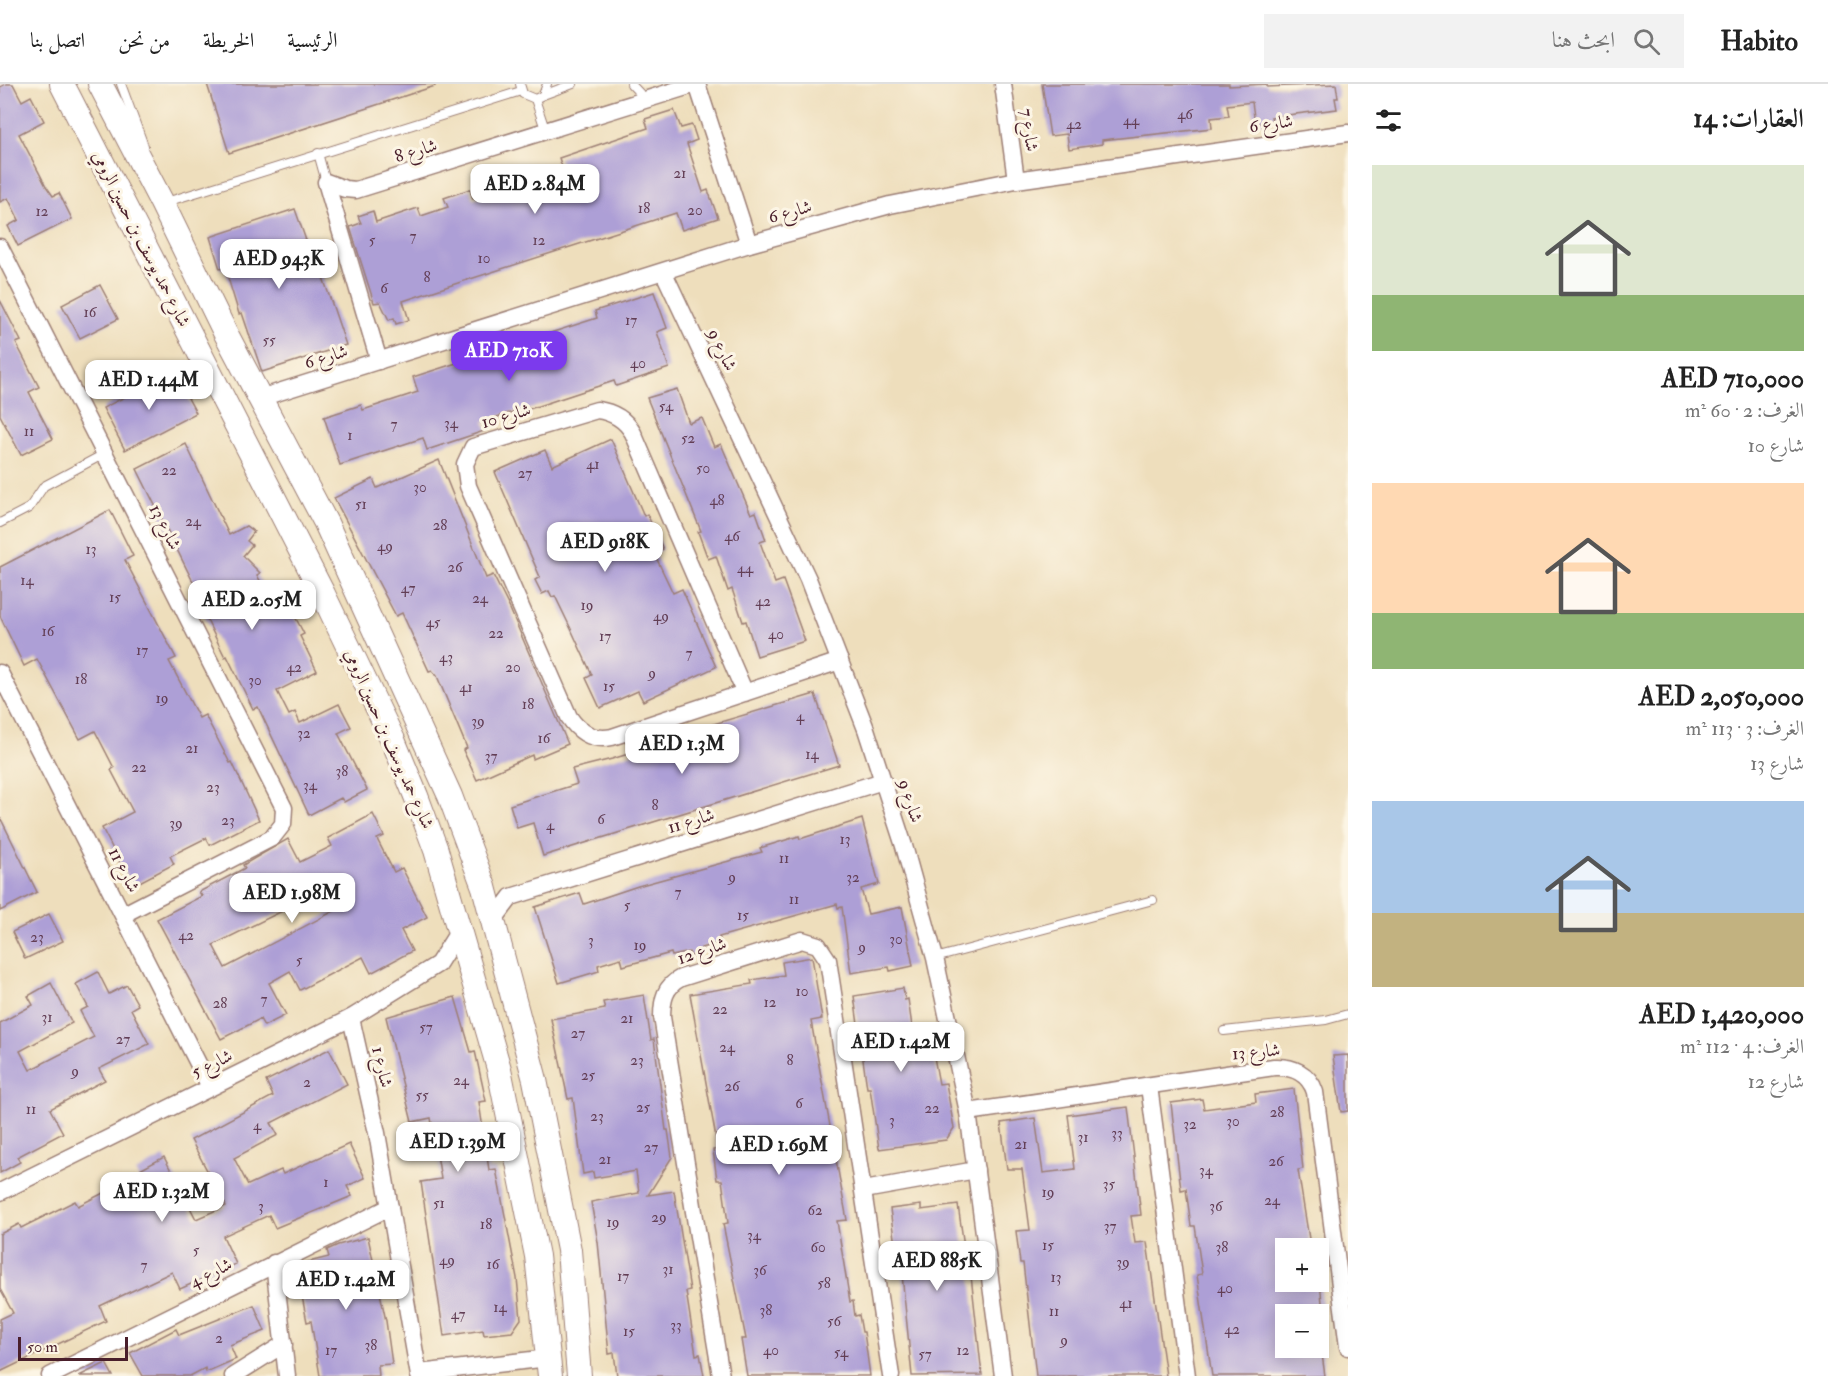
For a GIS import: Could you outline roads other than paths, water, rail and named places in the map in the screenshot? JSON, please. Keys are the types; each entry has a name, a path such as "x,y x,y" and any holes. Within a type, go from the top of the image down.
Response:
{"street":[{"name":"شارع حمد يوسف بن حسين الرومي","path":"62,84 323,594 416,796 436,850 474,975 499,1069 531,1223 549,1367"},
{"name":"شارع حمد يوسف بن حسين الرومي","path":"100,84 326,523 450,796 484,887 535,1080 564,1220 572,1280 579,1376"},
{"name":"شارع 8","path":"326,182 345,189 356,190 697,84 749,244"},
{"name":"شارع 7","path":"1003,84 1016,180"},
{"name":"شارع 6","path":"260,398 664,273 749,244 890,205 1016,180 1348,133"},
{"path":"326,182 379,361"},
{"name":"شارع 13","path":"0,247 282,802 285,813 281,829 272,838 124,914"},
{"name":"شارع 9","path":"664,273 790,538 840,661 911,868 935,958 969,1112 1003,1376"},
{"name":"شارع 10","path":"745,693 633,434 623,420 612,413 597,411 473,447 465,464 468,486 569,717 578,729 588,735 607,738 745,693 840,661"},
{"path":"323,594 332,601 344,600 352,592 353,580"},
{"path":"342,633 345,625 357,618 373,625"},
{"name":"شارع 11","path":"0,673 210,1087"},
{"name":"شارع 11","path":"511,897 883,781"},
{"path":"484,887 511,897 493,921"},
{"name":"شارع 5","path":"0,1192 351,1018 438,964 460,929"},
{"name":"شارع 12","path":"721,1376 662,1017 663,998 671,984 681,978 798,940 809,941 821,948 828,960 891,1376"},
{"path":"438,964 457,967 474,975"},
{"name":"شارع 1","path":"351,1018 369,1094 419,1375 549,1367"},
{"name":"شارع 13","path":"969,1112 1274,1067 1295,1070 1309,1078 1315,1092 1348,1347"},
{"path":"1149,1086 1186,1376"},
{"path":"864,1190 976,1170"},
{"path":"522,1177 528,1186 538,1190 551,1184 555,1174"},
{"name":"شارع 4","path":"50,1376 390,1207"},
{"path":"531,1223 536,1213 546,1208 557,1211 564,1220"},
{"path":"274,1263 287,1376"},
{"path":"233,1376 284,1344"}],"lane":[{"path":"121,84 151,162 160,197 318,153 520,87 526,97 539,97 573,84"},
{"path":"546,132 539,97 547,84"},
{"path":"631,84 646,100"},
{"path":"318,153 326,182"},
{"path":"0,523 29,508 44,486 106,453"},
{"path":"935,958 1153,900"},
{"path":"1224,1031 1326,1020 1348,1014"}]}
